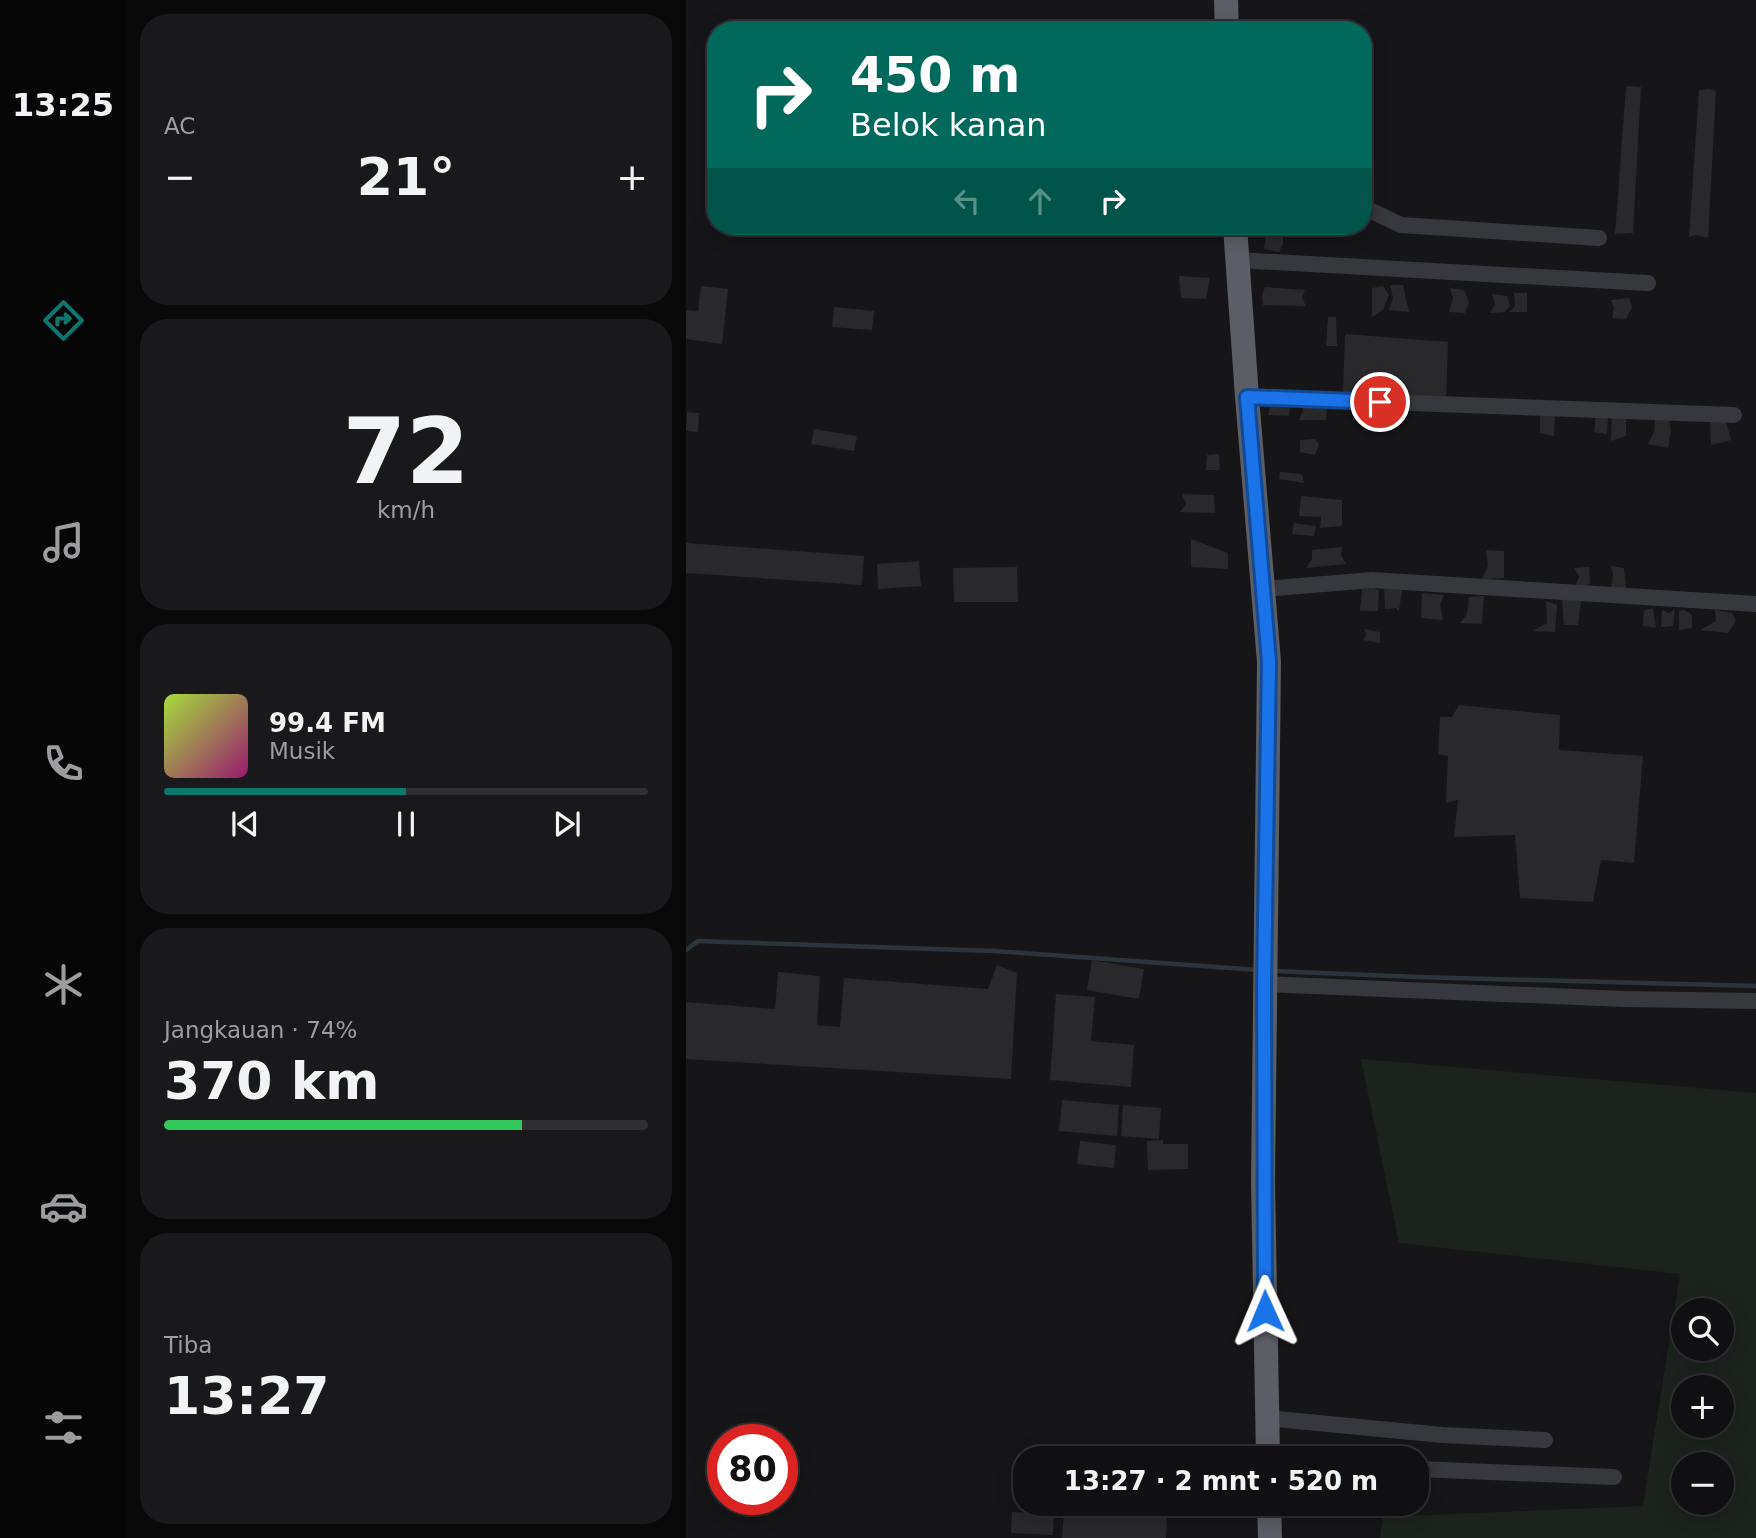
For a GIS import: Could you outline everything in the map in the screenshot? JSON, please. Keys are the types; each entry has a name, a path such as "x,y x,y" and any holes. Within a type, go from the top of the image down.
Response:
{"highway":[{"path":"1226,0 1227,21"},
{"path":"1236,235 1269,662 1264,1230 1267,1446"},
{"path":"1269,1516 1270,1538"}],"street":[{"path":"1372,211 1401,225 1599,238"},
{"path":"1238,260 1648,283"},
{"path":"1247,397 1734,415"},
{"path":"1263,589 1372,580 1756,604"},
{"path":"1265,975 1624,999 1756,1001"},
{"path":"1266,1418 1442,1435 1545,1440"},
{"path":"1429,1469 1614,1476"}],"shaded area":[{"path":"1361,1059 1756,1093 1756,1538 1380,1538 1383,1517 1643,1506 1671,1330 1671,1361 1734,1361 1734,1298 1676,1298 1680,1274 1399,1243"}],"building":[{"path":"1626,87 1641,87 1633,233 1615,234"},
{"path":"1699,90 1716,91 1708,238 1696,235 1689,237"},
{"path":"1266,235 1283,235 1279,252 1264,249"},
{"path":"1179,276 1210,278 1206,299 1181,298"},
{"path":"1390,285 1403,285 1409,312 1389,310 1393,298"},
{"path":"701,286 728,289 722,344 686,339 686,310 698,311"},
{"path":"1383,286 1389,295 1383,310 1372,317 1372,288"},
{"path":"1265,287 1305,290 1302,298 1306,306 1263,305"},
{"path":"1450,288 1464,290 1469,302 1465,313 1449,312 1453,298"},
{"path":"1514,293 1527,293 1527,312 1509,312 1515,306"},
{"path":"1492,294 1507,296 1510,306 1505,312 1490,313 1495,304"},
{"path":"1629,298 1632,307 1626,319 1612,318 1614,308 1611,300"},
{"path":"834,307 874,311 872,330 832,327"},
{"path":"1328,317 1336,317 1337,346 1326,346"},
{"path":"1345,334 1448,342 1446,401 1343,394"},
{"path":"1290,401 1289,416 1268,415 1271,402"},
{"path":"1302,402 1327,406 1326,420 1299,420 1303,411"},
{"path":"687,412 699,413 698,432 686,431"},
{"path":"1540,415 1555,415 1554,436 1540,433"},
{"path":"1596,415 1608,417 1607,434 1594,432"},
{"path":"1612,416 1626,416 1626,436 1611,441"},
{"path":"1655,419 1669,420 1671,430 1668,448 1648,444 1654,432"},
{"path":"1710,421 1726,421 1731,440 1711,445"},
{"path":"814,429 857,436 854,451 811,444"},
{"path":"1315,439 1319,445 1315,455 1300,452 1300,440"},
{"path":"1219,454 1220,470 1206,470 1207,455"},
{"path":"1280,472 1302,474 1304,483 1279,479"},
{"path":"1182,494 1214,495 1215,513 1180,512 1186,504"},
{"path":"1301,496 1342,500 1342,526 1320,528 1321,517 1299,516"},
{"path":"1294,523 1316,526 1314,536 1292,534"},
{"path":"1191,539 1228,553 1228,569 1191,567"},
{"path":"686,543 864,556 862,585 686,573"},
{"path":"1342,547 1341,555 1346,564 1306,568 1312,559 1312,550"},
{"path":"1486,550 1504,551 1504,578 1482,579 1488,566"},
{"path":"919,561 921,586 878,589 877,564"},
{"path":"1611,566 1624,568 1626,589 1611,589"},
{"path":"1017,567 1018,602 954,602 953,568"},
{"path":"1589,567 1590,584 1574,590 1579,576 1574,568"},
{"path":"1384,588 1402,590 1399,611 1396,608 1385,609"},
{"path":"1362,589 1379,590 1378,611 1360,611"},
{"path":"1422,593 1444,595 1440,604 1443,620 1421,618"},
{"path":"1484,596 1482,624 1460,623 1467,614 1469,597"},
{"path":"1562,599 1581,601 1578,625 1564,625"},
{"path":"1546,601 1557,605 1555,632 1533,631 1547,623"},
{"path":"1653,608 1656,628 1643,626 1644,610"},
{"path":"1675,609 1673,626 1661,627 1662,610 1669,613"},
{"path":"1684,610 1692,615 1692,628 1679,630 1679,611"},
{"path":"1715,610 1732,613 1736,621 1728,633 1700,630 1716,621"},
{"path":"1364,629 1380,632 1380,643 1363,640 1366,635"},
{"path":"1459,705 1560,715 1559,750 1643,756 1634,863 1601,860 1593,902 1520,898 1515,835 1454,837 1458,800 1446,803 1448,756 1438,754 1440,717 1452,717"},
{"path":"1092,960 1144,969 1139,999 1087,990"},
{"path":"997,965 1017,973 1011,1079 686,1059 686,1002 775,1009 778,972 820,976 817,1025 840,1027 844,978 988,989"},
{"path":"1056,994 1095,997 1091,1041 1134,1045 1131,1087 1050,1080"},
{"path":"1062,1100 1119,1105 1117,1136 1059,1131"},
{"path":"1123,1105 1161,1108 1159,1139 1121,1136"},
{"path":"1163,1140 1163,1144 1188,1144 1188,1169 1148,1170 1147,1141"},
{"path":"1080,1141 1116,1145 1114,1168 1077,1164"},
{"path":"1012,1512 1013,1516 1054,1516 1053,1535 1011,1533"},
{"path":"1064,1516 1167,1518 1166,1538 1062,1538"}],"waterway":[{"path":"686,950 698,941 994,951 1258,970"},
{"path":"1274,971 1756,986"}],"route":[{"path":"1265,1311 1264,984 1269,662 1247,397 1380,402"}]}
